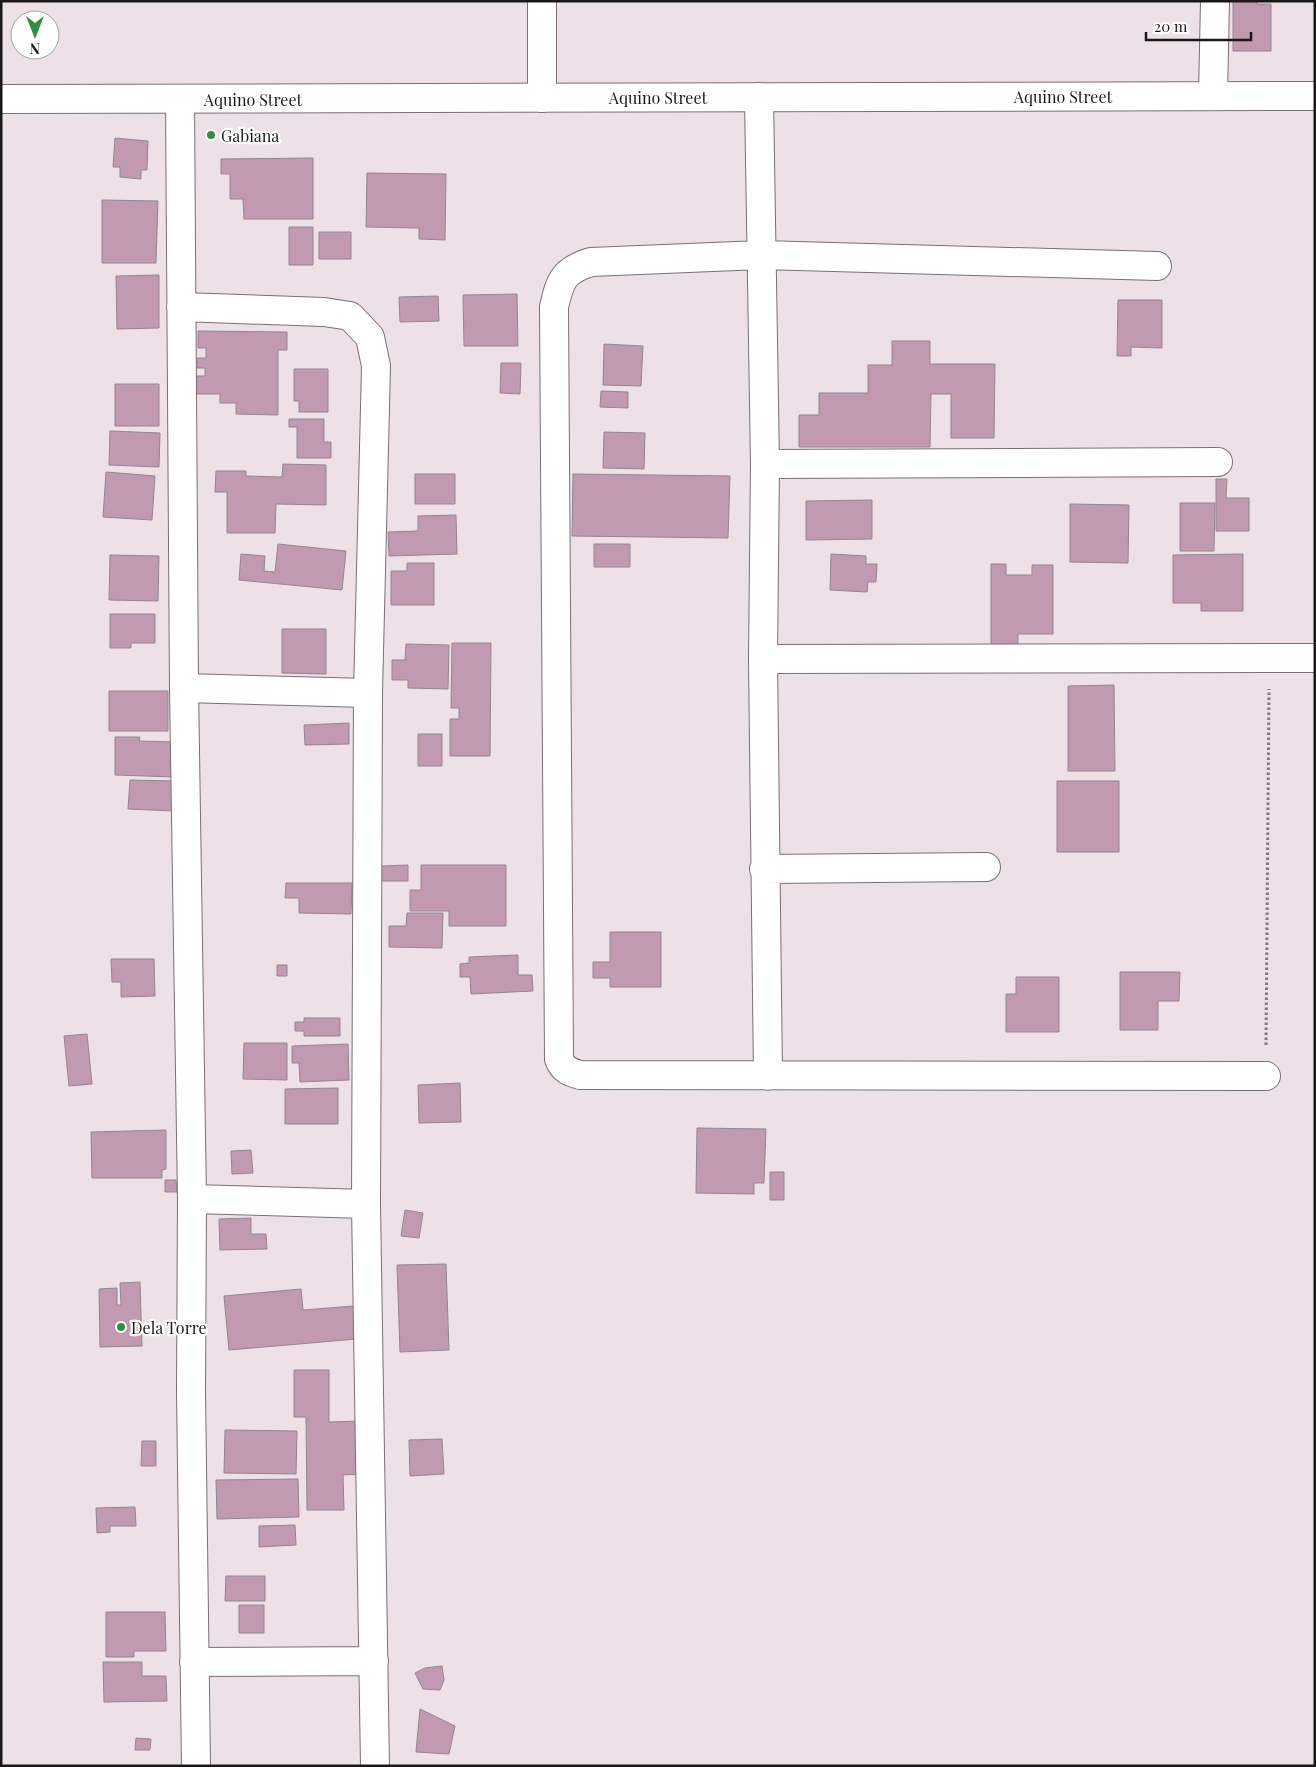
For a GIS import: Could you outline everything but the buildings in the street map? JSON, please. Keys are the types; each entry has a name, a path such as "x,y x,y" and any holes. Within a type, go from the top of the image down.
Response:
{"street":[{"path":"542,1 542,98"},
{"path":"1214,96 1215,1"},
{"name":"Aquino Street","path":"1,99 1315,96"},
{"path":"759,97 765,464 763,659 764,869 768,1076"},
{"path":"180,99 184,688 192,1199 191,1392 196,1766"},
{"path":"1157,266 761,255 592,262 575,267 565,276 557,291 554,307 558,1049 562,1067 580,1075 1266,1076"},
{"path":"182,306 324,312 350,316 370,337 376,366 368,694 366,1204 375,1766"},
{"path":"765,464 1218,462"},
{"path":"763,659 1315,658"},
{"path":"184,688 368,694"},
{"path":"764,869 986,867"},
{"path":"192,1199 366,1204"},
{"path":"194,1662 374,1661"}],"path":[{"path":"1266,1076 1269,658"}],"place":[{"name":"Gabiana","path":"211,135"},
{"name":"Dela Torre","path":"121,1327"}]}
